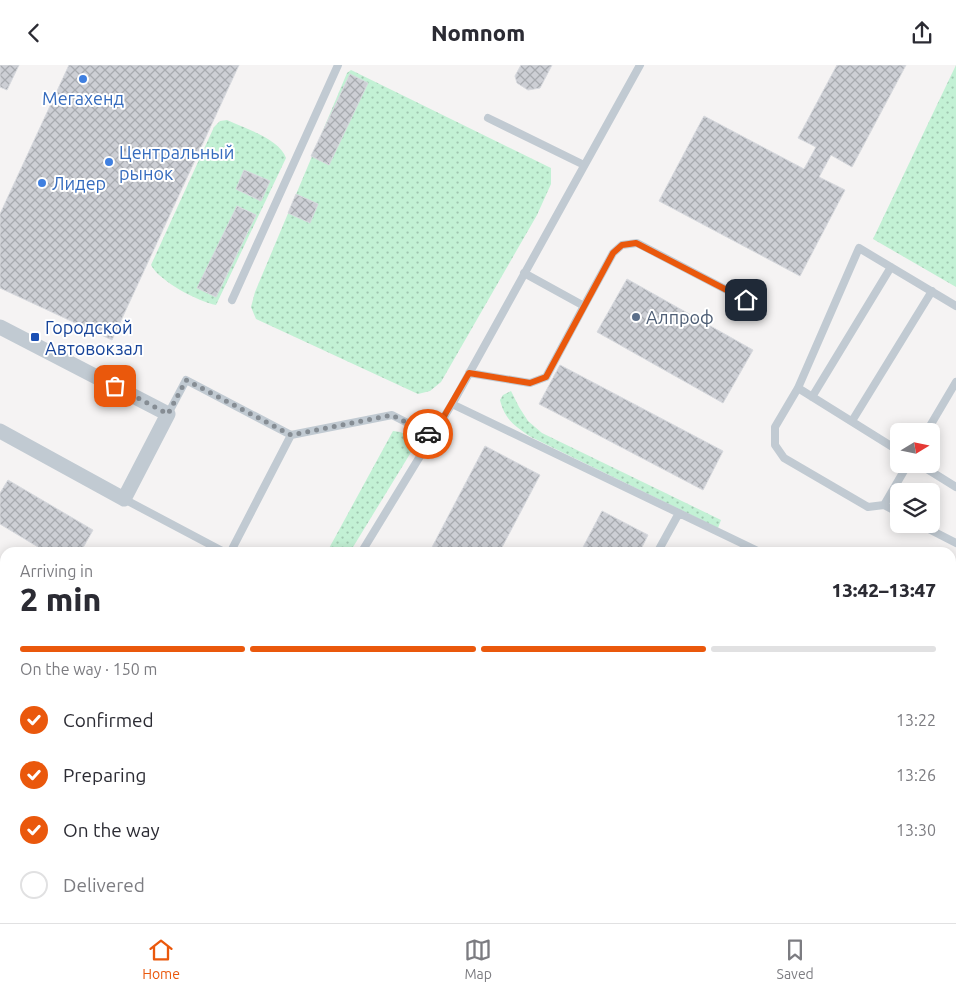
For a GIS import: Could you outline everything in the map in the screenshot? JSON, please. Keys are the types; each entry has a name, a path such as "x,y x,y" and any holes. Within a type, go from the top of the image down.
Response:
{"street":[{"path":"0,327 168,414 124,499 0,431"}],"lane":[{"path":"232,300 338,65"},
{"path":"366,547 452,404 640,65"},
{"path":"488,118 584,165"},
{"path":"469,373 530,383 546,377 613,253 622,245 636,243 746,300"},
{"path":"890,508 884,505 868,507 784,458 775,445 775,427 798,388 859,248 956,306"},
{"path":"812,397 890,267"},
{"path":"524,273 584,306"},
{"path":"852,421 932,291"},
{"path":"168,414 186,380 291,435 392,415 432,437"},
{"path":"932,423 956,382"},
{"path":"798,388 890,445"},
{"path":"452,404 750,547"},
{"path":"233,547 291,435"},
{"path":"884,505 903,473"},
{"path":"934,473 956,487"},
{"path":"124,499 215,547"},
{"path":"660,547 679,513"},
{"path":"937,533 956,543"}],"green space":[{"path":"956,65 956,287 873,239"},
{"path":"351,70 551,168 551,184 537,215 441,382 430,391 418,394 256,319 251,307 255,292 347,73"},
{"path":"227,120 277,145 286,158 216,305 200,300 180,290 162,278 151,265 214,127 220,121"},
{"path":"511,391 528,421 542,433 721,520 718,528 531,437 511,422 502,407 500,400 503,395"},
{"path":"393,431 410,436 413,449 353,547 330,547"}],"building":[{"path":"0,65 19,65 7,90 0,87"},
{"name":"Центральный рынок","path":"69,65 239,65 112,340 0,288 0,214"},
{"path":"521,65 552,65 540,88 528,90 517,83 515,76"},
{"path":"837,65 906,65 852,167 831,155 819,177 845,190 800,276 659,201 704,116 804,169 816,147 798,138"},
{"path":"350,74 368,83 329,165 311,156"},
{"path":"244,170 270,181 261,201 236,189"},
{"path":"296,194 318,204 310,223 288,213"},
{"path":"237,206 256,215 216,297 197,288"},
{"path":"627,279 753,350 723,403 597,332"},
{"path":"560,365 723,451 703,490 539,404"},
{"path":"485,446 540,475 502,547 432,547"},
{"path":"8,480 93,530 83,547 38,547 0,524 0,493"},
{"path":"602,511 648,535 642,547 583,547"}],"way so far":[{"path":"115,386 168,414 186,380 291,435 392,415 428,434"}],"place":[{"name":"Мегахенд","path":"83,79"},
{"name":"Центральный рынок","path":"109,162"},
{"name":"Лидер","path":"42,183"},
{"name":"Алпроф","path":"636,317"},
{"name":"Городской Автовокзал","path":"35,337"}],"route":[{"path":"428,434 432,437 469,373 530,383 546,377 613,253 622,245 636,243 746,300"}]}
